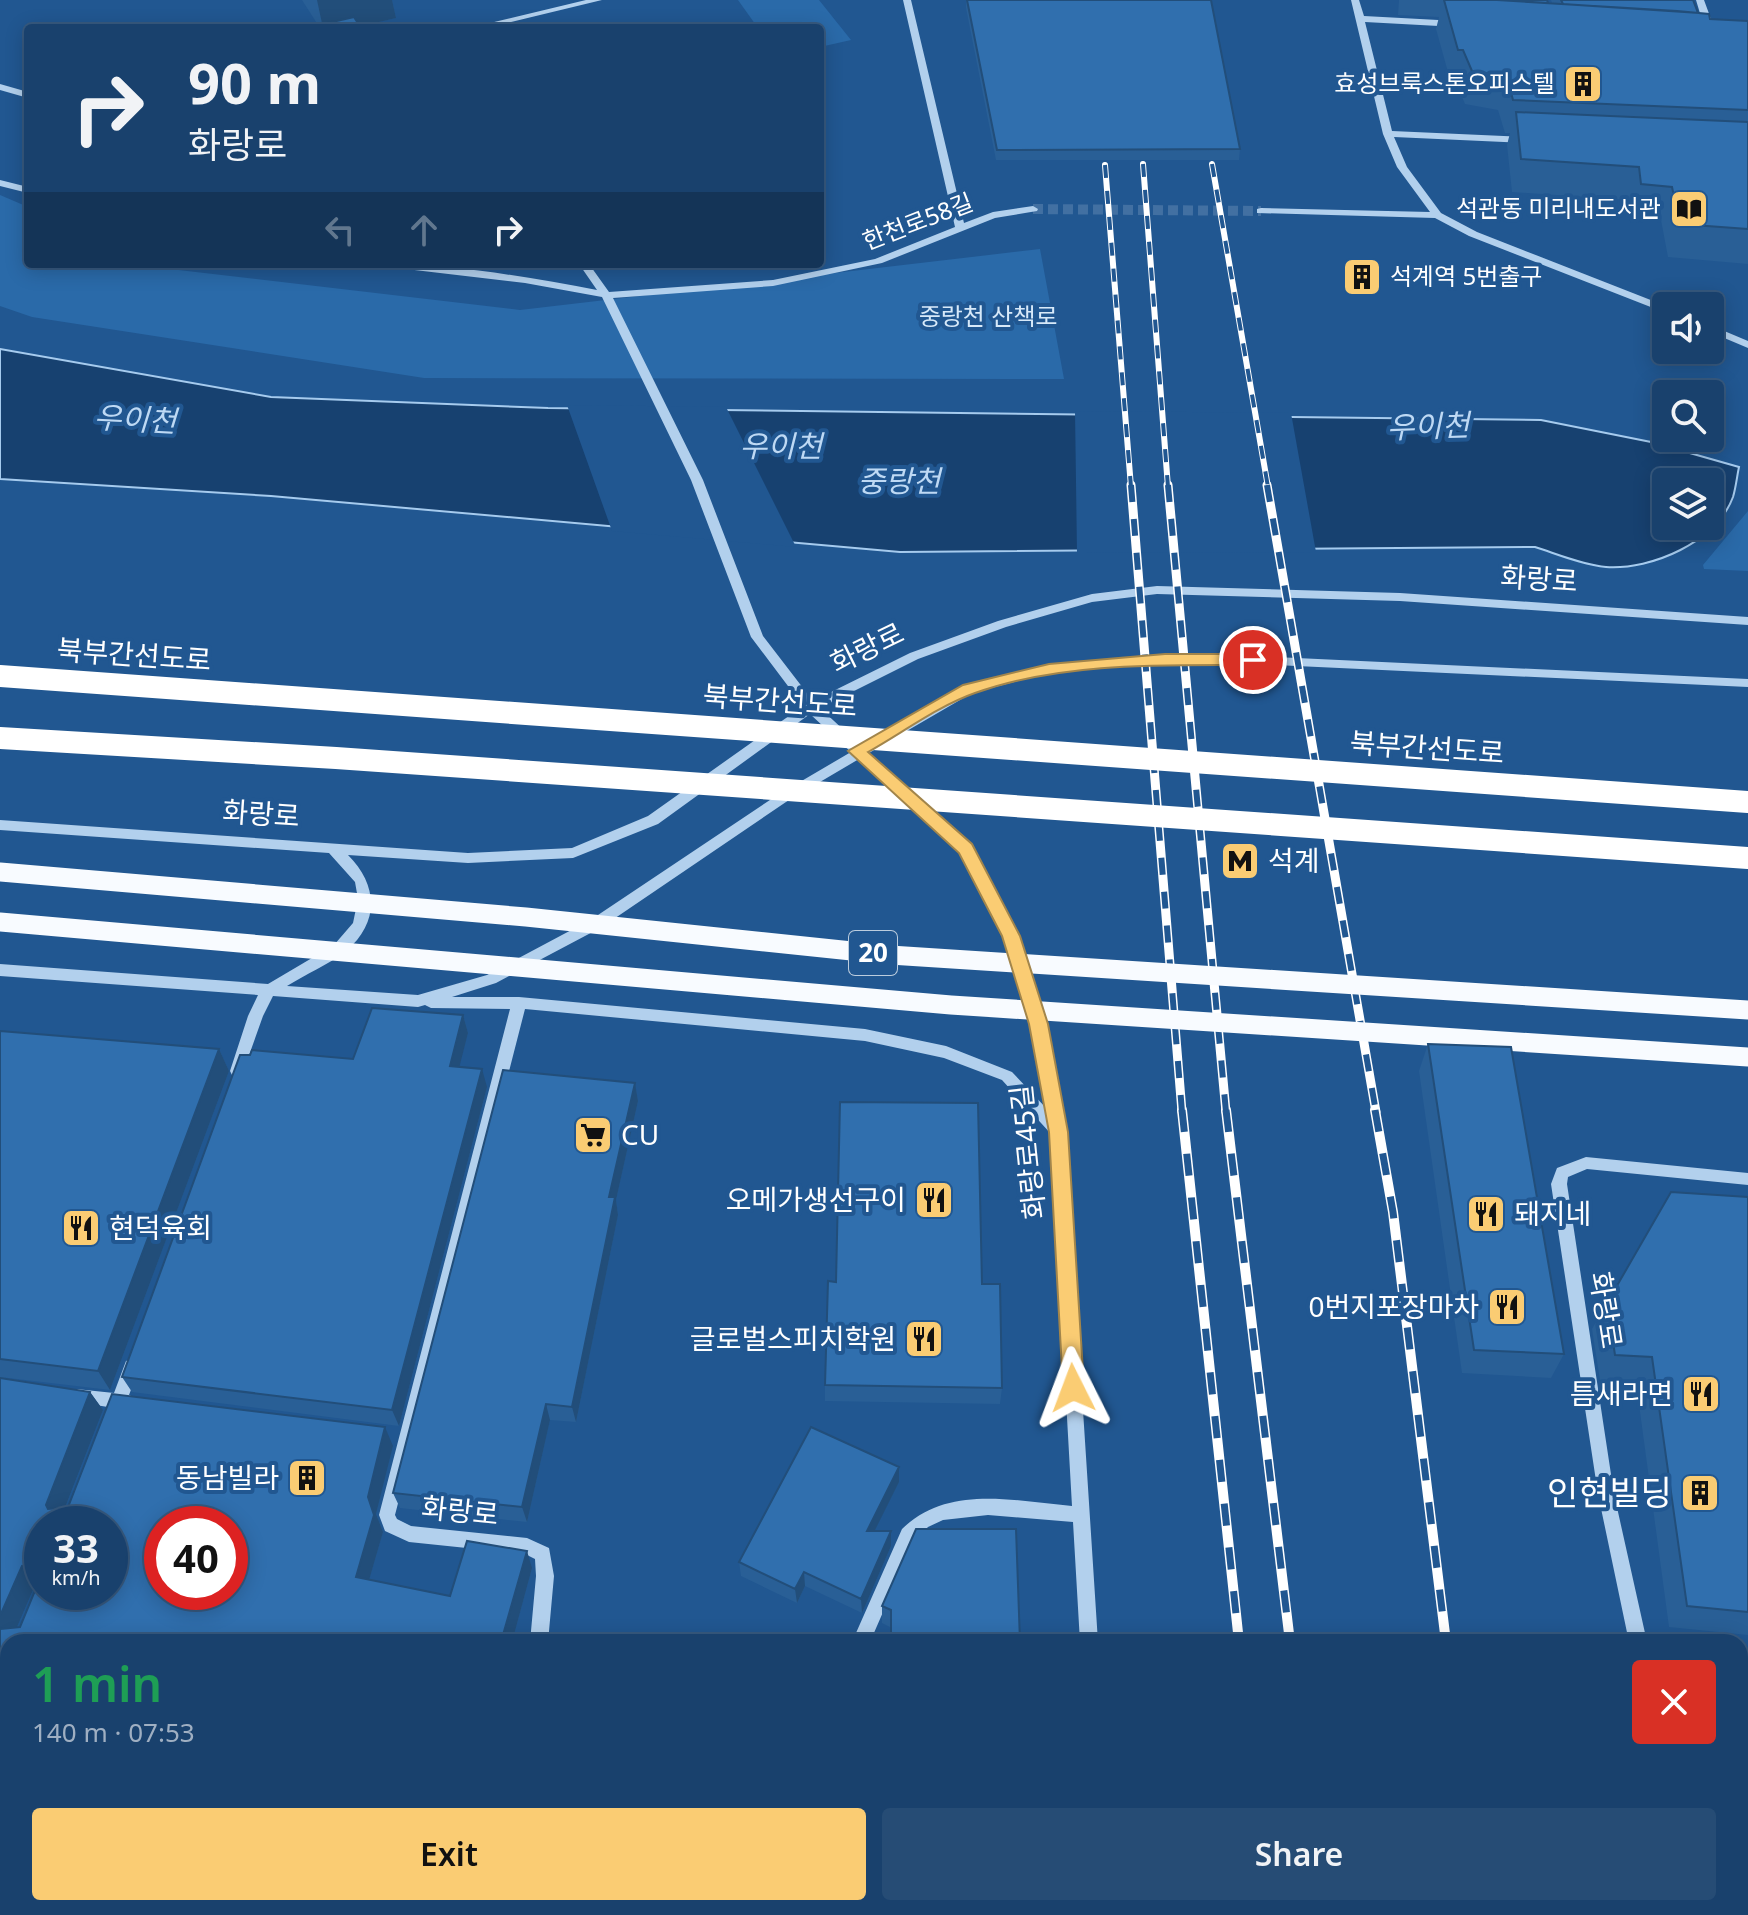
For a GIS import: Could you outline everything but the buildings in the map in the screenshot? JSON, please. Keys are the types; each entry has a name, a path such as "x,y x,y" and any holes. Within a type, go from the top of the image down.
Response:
{"highway":[{"name":"북부간선도로","path":"0,676 1748,802"},
{"path":"0,738 352,759 1748,858"}],"main road":[{"name":"20","path":"0,872 526,917 890,955 1748,1010"},
{"name":"20","path":"0,922 935,1003 1748,1057"}],"street":[{"path":"492,24 598,0"},
{"path":"907,0 960,228"},
{"path":"1355,0 1388,134 1402,167 1437,215 1473,234 1652,304"},
{"path":"1699,40 1715,42 1700,0"},
{"path":"1360,19 1464,24"},
{"path":"0,87 24,94"},
{"path":"1388,134 1543,141"},
{"path":"0,183 24,189"},
{"name":"한천로58길","path":"423,268 525,280 606,295 758,284 830,273 878,261 1008,211 1033,209"},
{"path":"1261,211 1437,215"},
{"name":"화랑로45길","path":"587,268 606,295 697,480 757,637 811,707 966,849 1011,936 1039,1024 1058,1132 1088,1634"},
{"path":"1724,334 1748,345"},
{"name":"화랑로","path":"0,825 468,858 573,853 653,820 811,707 914,656 1002,624 1092,598 1157,590 1400,597 1748,621"},
{"path":"418,1001 491,979 597,923 693,856 857,751 968,689 1049,669 1165,659 1377,663 1748,683"},
{"path":"234,1082 266,992 337,950 362,922 366,898 363,881 332,848"},
{"path":"0,970 266,992 519,1003 865,1035 946,1052 1007,1076 1058,1132"},
{"name":"화랑로","path":"519,1003 399,1436 388,1506 391,1525 409,1534 527,1546 543,1554 545,1576 540,1634"},
{"name":"화랑로","path":"1636,1634 1606,1494 1559,1184 1562,1173 1586,1163 1748,1179"},
{"path":"108,1429 140,1343"},
{"path":"59,1394 149,1405"},
{"path":"865,1634 908,1535 926,1516 951,1507 1081,1515"}],"green space":[{"path":"738,0 819,0 851,40 824,46 824,24 755,24"},
{"name":"중랑천 산책로","path":"0,195 24,205 24,268 168,268 520,310 1040,249 1064,379 424,378 32,317 0,306"},
{"path":"1748,511 1748,571 1704,569 1703,565"}],"water":[{"name":"중랑천","path":"0,349 271,397 548,408 1541,420 1652,442 1652,452 1686,452 1739,467 1733,497 1724,514 1724,468 1652,468 1652,540 1697,540 1662,558 1624,567 1579,562 1535,547 900,552 271,496 0,479"}],"pier":[{"path":"567,405 726,407 796,547 612,531"},
{"path":"1075,411 1291,413 1316,552 1077,553"}],"tunnel":[{"path":"1033,209 1261,211"}],"railway":[{"path":"1143,164 1168,487"},
{"path":"1212,164 1268,487"},
{"path":"1105,165 1131,487"},
{"path":"1131,485 1182,1112"},
{"path":"1168,485 1226,1112"},
{"path":"1267,485 1376,1112"},
{"path":"1182,1110 1238,1634"},
{"path":"1226,1110 1289,1634"},
{"path":"1375,1110 1393,1212 1445,1634"}],"place":[{"name":"효성브룩스톤오피스텔","path":"1583,84"},
{"name":"석관동 미리내도서관","path":"1689,209"},
{"name":"석계역 5번출구","path":"1362,277"},
{"name":"석계","path":"1240,861"},
{"name":"CU","path":"593,1135"},
{"name":"오메가생선구이","path":"934,1200"},
{"name":"돼지네","path":"1486,1214"},
{"name":"현덕육회","path":"81,1228"},
{"name":"0번지포장마차","path":"1507,1307"},
{"name":"글로벌스피치학원","path":"924,1339"},
{"name":"틈새라면","path":"1701,1394"},
{"name":"동남빌라","path":"307,1478"},
{"name":"인현빌딩","path":"1700,1493"}],"route":[{"path":"1073,1388 1058,1132 1039,1024 1011,936 966,849 857,751 968,689 1049,669 1165,659 1253,660"}],"water label":[{"name":"우이천","path":"135,420"},
{"name":"우이천","path":"1428,427"},
{"name":"우이천","path":"781,447"}]}
